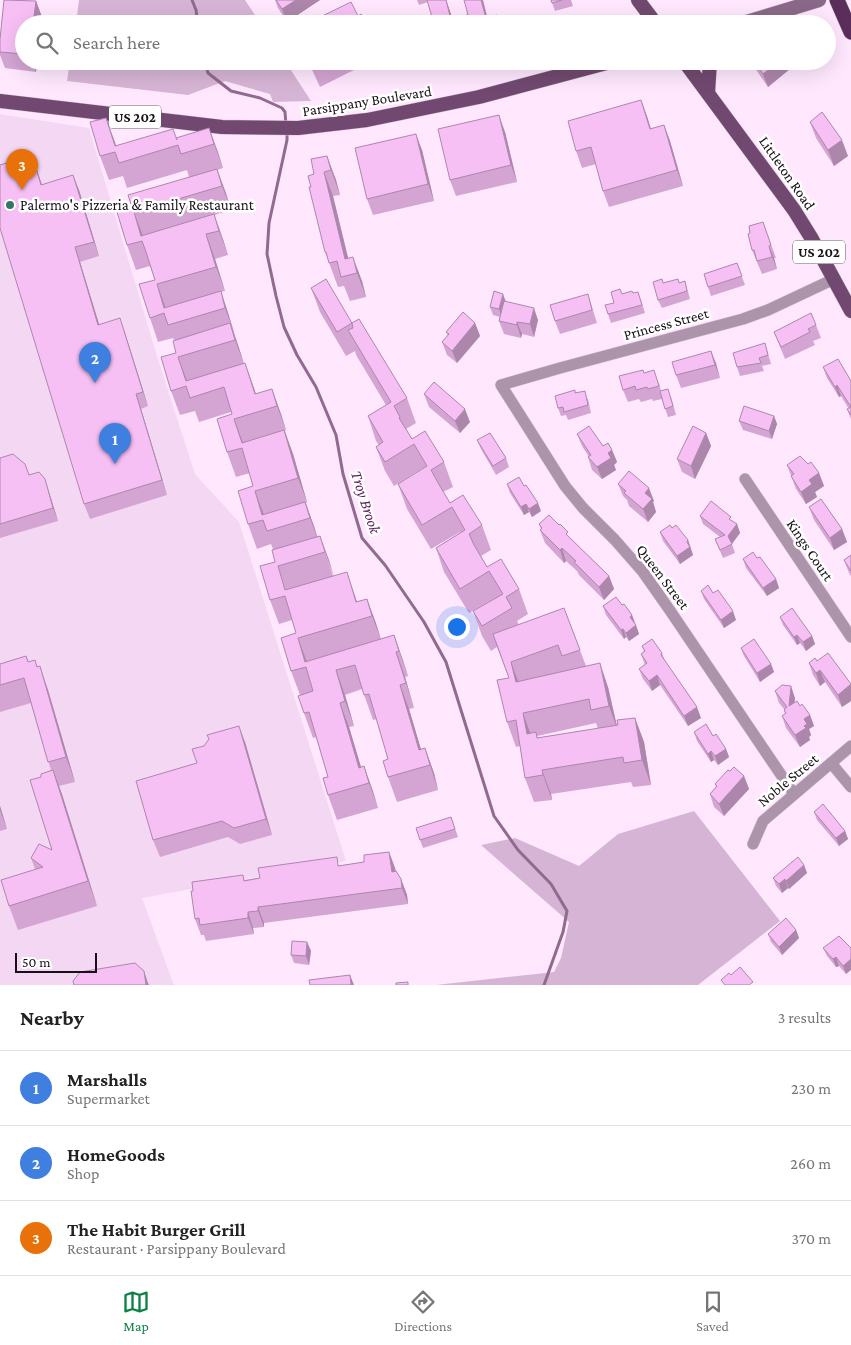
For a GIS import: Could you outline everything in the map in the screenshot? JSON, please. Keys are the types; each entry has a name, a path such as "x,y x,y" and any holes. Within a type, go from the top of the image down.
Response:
{"highway":[{"path":"837,0 851,32"}],"main road":[{"path":"638,0 649,15"},
{"path":"768,15 819,0"},
{"name":"Parsippany Boulevard","path":"0,101 222,127 298,128 367,120 479,97 580,70"},
{"name":"Littleton Road","path":"691,70 794,210 851,311"},
{"path":"708,93 709,70"}],"street":[{"name":"Princess Street","path":"502,385 743,319 768,310 834,279"},
{"name":"Queen Street","path":"502,385 564,486 643,572 794,794"},
{"name":"Kings Court","path":"745,479 851,637"},
{"name":"Noble Street","path":"753,844 763,821 851,746"},
{"path":"832,764 851,787"}],"shaded area":[{"path":"79,0 245,0 255,15 77,15"},
{"path":"69,70 291,70 311,101 273,102 270,94 225,81 188,95 67,81"},
{"path":"0,114 89,128 157,356 195,474 239,522 346,861 142,898 174,985 0,985"},
{"path":"694,811 780,921 698,985 436,985 554,972 561,958 569,922 481,845 515,838 579,866 618,834"}],"building":[{"path":"4,0 36,1 34,15 15,15 15,53 0,52"},
{"path":"276,0 296,0 282,9"},
{"path":"427,0 446,0 450,15 431,15"},
{"path":"464,0 481,0 485,15 468,15"},
{"path":"551,0 562,0 552,3"},
{"path":"351,2 358,15 324,15"},
{"path":"641,100 650,129 664,125 677,170 603,191 591,147 576,151 568,121"},
{"path":"822,112 842,140 828,150 810,122"},
{"path":"499,115 511,165 450,180 438,129"},
{"path":"106,118 115,146 173,129 176,138 209,128 214,144 181,154 178,145 119,163 115,152 100,156 90,122"},
{"path":"416,134 428,184 367,199 355,148"},
{"path":"32,155 41,185 73,175 94,242 75,247 98,325 120,318 143,392 136,394 162,480 84,504 0,228 0,165"},
{"path":"327,156 331,170 324,172 345,259 353,257 357,273 341,277 337,261 329,263 325,252 309,187 311,187 308,176 314,174 311,159"},
{"path":"217,169 222,186 134,212 141,236 214,214 219,231 206,234 216,267 157,284 164,308 221,291 225,308 168,325 164,313 150,318 139,284 155,280 142,241 127,245 117,212 132,207 128,195"},
{"path":"763,222 771,245 769,246 772,257 757,261 748,234 750,233 749,226"},
{"path":"737,263 742,276 708,287 704,274"},
{"path":"326,279 352,323 337,332 311,288"},
{"path":"662,279 663,283 678,279 679,283 685,281 687,291 658,300 653,282"},
{"path":"620,289 622,294 632,291 633,293 638,292 642,305 608,314 605,305 614,303 611,292"},
{"path":"494,291 503,294 499,309 490,307"},
{"path":"588,294 592,310 555,321 550,305"},
{"path":"504,301 534,308 530,324 517,322 517,325 499,321"},
{"path":"463,312 475,323 452,351 442,342 449,334 446,332"},
{"path":"811,313 816,325 808,329 810,332 781,347 774,332"},
{"path":"359,319 407,398 394,406 399,418 412,439 425,431 444,462 431,470 450,503 463,495 482,525 469,534 487,567 501,559 519,589 506,597 512,608 482,626 473,611 503,594 489,571 460,589 436,548 465,530 452,507 422,525 398,484 427,466 414,444 385,462 376,447 383,442 368,416 391,402 348,330 353,328 352,323"},
{"path":"230,323 235,340 178,357 186,381 245,363 255,394 272,389 277,406 234,419 242,443 284,430 298,478 255,491 262,515 305,502 310,518 267,531 263,520 248,524 238,491 253,486 242,448 227,452 217,419 232,414 224,387 190,398 186,386 171,391 161,357 176,353 173,341"},
{"path":"765,343 768,355 759,358 761,363 737,367 733,353"},
{"path":"711,351 715,365 676,375 672,362"},
{"path":"838,359 851,381 851,407 837,385 835,387 823,367"},
{"path":"643,370 644,373 654,370 659,386 636,390 635,386 623,390 619,376"},
{"path":"434,382 465,409 455,421 424,394"},
{"path":"668,389 673,406 665,409 660,391"},
{"path":"575,390 575,393 585,391 588,405 564,412 563,407 558,408 555,396"},
{"path":"744,406 774,416 769,431 739,421"},
{"path":"851,407 851,415 847,409"},
{"path":"589,426 603,446 608,443 612,450 608,453 611,458 597,467 588,457 591,455 577,434"},
{"path":"693,426 706,433 691,466 677,459"},
{"path":"490,433 506,458 493,466 477,440"},
{"path":"13,454 25,464 29,475 39,472 45,479 53,508 0,524 0,458"},
{"path":"800,456 808,464 811,462 819,473 809,480 812,484 801,492 791,476 794,474 787,465"},
{"path":"629,471 649,488 645,493 652,499 643,509 624,493 626,491 618,484"},
{"path":"519,477 538,503 529,509 526,504 521,507 507,484"},
{"path":"821,499 842,529 830,538 809,507"},
{"path":"711,501 731,517 729,519 737,524 728,536 732,544 720,550 715,539 725,535 700,516"},
{"path":"549,515 568,532 566,534 609,576 599,587 574,562 576,561 562,548 560,550 540,530 542,528 539,524"},
{"path":"670,525 672,528 676,525 688,540 687,542 690,547 677,556 660,532"},
{"path":"320,536 325,552 278,566 285,590 347,572 356,602 367,599 372,616 298,638 305,662 394,635 399,651 396,652 406,683 400,685 419,750 425,748 430,765 388,777 383,761 388,759 369,694 364,695 355,665 336,670 345,701 340,703 359,768 364,766 369,783 328,795 323,778 328,777 309,712 304,713 298,696 313,691 306,667 291,671 281,638 296,633 285,596 270,600 260,566 275,562 272,550"},
{"path":"753,552 757,558 760,557 776,579 763,588 743,559"},
{"path":"851,555 851,571 844,560"},
{"path":"708,585 713,593 718,590 733,611 721,620 701,591"},
{"path":"616,597 632,615 630,617 636,625 626,633 623,629 621,630 603,606"},
{"path":"564,608 580,650 562,656 558,645 511,662 516,682 600,663 609,706 591,710 589,699 523,713 527,734 536,732 537,738 618,725 617,720 635,718 642,760 624,763 623,757 542,770 543,775 525,778 516,720 507,722 497,680 509,678 493,634"},
{"path":"792,608 812,636 803,642 797,635 794,637 780,617"},
{"path":"652,639 697,707 684,716 657,675 649,681 639,669 647,663 641,654 645,651 642,646"},
{"path":"754,639 771,664 757,673 741,648"},
{"path":"828,653 851,684 838,695 820,670 816,673 809,663 815,658 817,661"},
{"path":"26,656 28,662 35,660 37,667 40,666 66,757 48,762 24,678 0,685 0,664"},
{"path":"782,685 791,686 789,706 797,701 800,706 802,704 810,715 804,719 807,724 804,726 806,728 795,735 782,716 786,713 784,710 787,707 775,691"},
{"path":"706,724 713,736 716,734 726,749 715,756 711,751 708,754 694,732"},
{"path":"239,726 266,819 234,828 222,821 153,840 136,781 197,763 192,749 204,746 209,739 207,735"},
{"path":"734,767 744,776 719,804 710,794 717,786 715,784 728,770 730,771"},
{"path":"53,770 88,881 9,906 1,880 43,867 31,858 39,844 52,850 30,780 41,777 41,774"},
{"path":"823,804 845,831 836,838 814,812"},
{"path":"451,817 455,829 420,840 416,828"},
{"path":"389,852 392,872 396,871 401,879 402,888 258,907 258,911 248,912 248,918 200,925 199,918 195,919 191,891 193,891 192,882 243,875 244,881 260,878 258,868 337,857 338,866 364,862 364,855"},
{"path":"798,857 804,865 786,881 785,879 779,884 773,878"},
{"path":"786,918 796,930 779,947 768,934"},
{"path":"839,936 851,948 851,959 843,966 836,957 833,959 823,948"},
{"path":"292,941 307,942 306,956 291,955"},
{"path":"135,963 144,971 146,985 74,985 73,981 80,972"},
{"path":"740,967 753,982 749,985 725,985 721,980 729,973 731,975"},
{"path":"350,975 351,985 310,985 309,980"},
{"path":"408,982 408,985 396,985 396,983"}],"waterway":[{"name":"Troy Brook","path":"192,0 197,15"},
{"name":"Troy Brook","path":"207,70 208,73 231,91 260,98 282,108 285,112 286,125"},
{"name":"Troy Brook","path":"287,131 287,140 269,223 267,254 284,327 297,355 316,387 336,435 343,474 362,538 385,565 424,622 446,662 494,816 518,850 551,884 567,911 563,932 544,985"}],"place":[{"name":"The Habit Burger Grill","path":"22,190"},
{"name":"Palermo's Pizzeria & Family Restaurant","path":"10,205"},
{"name":"HomeGoods","path":"95,383"},
{"name":"Marshalls","path":"115,464"}]}
